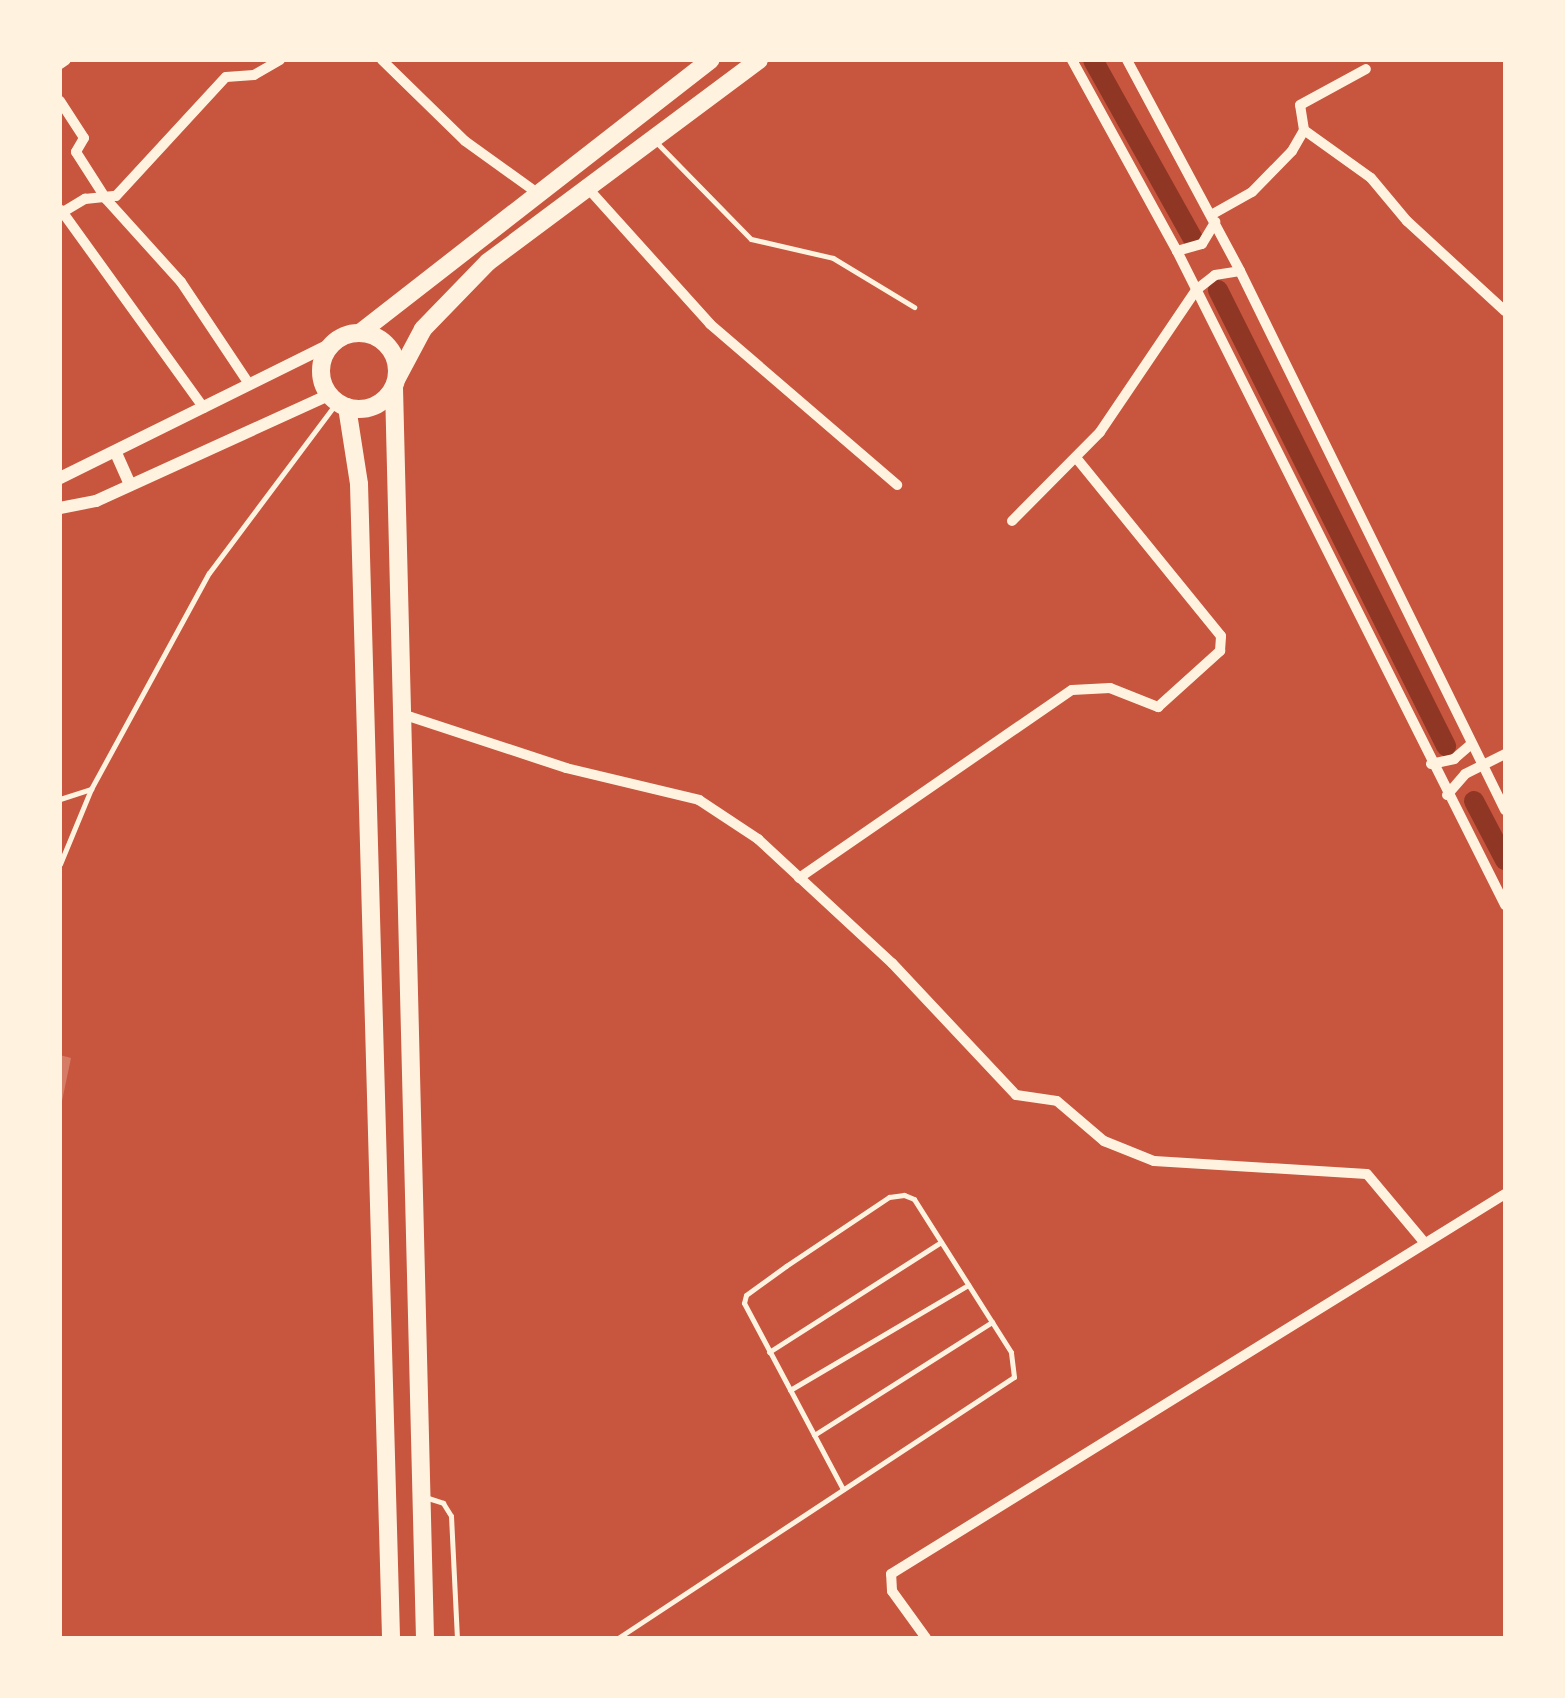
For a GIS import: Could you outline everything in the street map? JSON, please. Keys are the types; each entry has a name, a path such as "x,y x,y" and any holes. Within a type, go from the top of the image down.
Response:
{"main road":[{"path":"391,1638 359,484 338,402 321,364 332,344 399,309 536,192 711,60"},
{"path":"338,402 368,408 395,383 436,315 488,262 584,184 759,60"},
{"path":"361,332 390,346 395,383 425,1638"}],"street":[{"path":"204,408 61,211 86,199 116,196 226,78 254,75 280,60"},
{"path":"382,60 465,141 536,192"},
{"path":"1072,60 1177,251 1505,905"},
{"path":"1127,60 1240,270 1505,810"},
{"path":"1366,69 1300,105 1304,130 1371,178 1406,220 1505,311"},
{"path":"60,101 84,138 76,151 106,199 188,292 249,384"},
{"path":"1177,251 1202,244 1213,218 1252,192 1304,130"},
{"path":"584,184 710,324 897,485"},
{"path":"1012,521 1077,458 1196,290 1216,274 1240,270"},
{"path":"60,478 332,344"},
{"path":"60,508 338,402"},
{"path":"116,453 130,484"},
{"path":"799,878 1072,690 1110,688 1158,707 1220,650 1221,636 1077,458"},
{"path":"401,714 566,768 699,800 736,822 892,963 1016,1096 1057,1102 1104,1141 1154,1161 1367,1174 1425,1243"},
{"path":"1431,764 1454,759 1471,744"},
{"path":"1447,795 1466,774 1484,769 1505,754"},
{"path":"926,1638 892,1590 892,1574 1505,1194"}],"lane":[{"path":"650,135 751,238 832,258 914,308"},
{"path":"60,864 91,789 209,573 338,402"},
{"path":"60,798 91,789"},
{"path":"618,1638 1014,1377 1015,1361 914,1199 889,1197 746,1295 744,1304 842,1488"},
{"path":"770,1352 941,1242"},
{"path":"790,1390 968,1285"},
{"path":"814,1435 992,1322"},
{"path":"420,1496 443,1503 450,1516 457,1638"}],"building":[{"path":"60,1055 71,1058 62,1101 60,1101"}],"waterway":[{"path":"1093,60 1194,241"},
{"path":"1218,290 1446,746"},
{"path":"1474,801 1505,860"}]}
